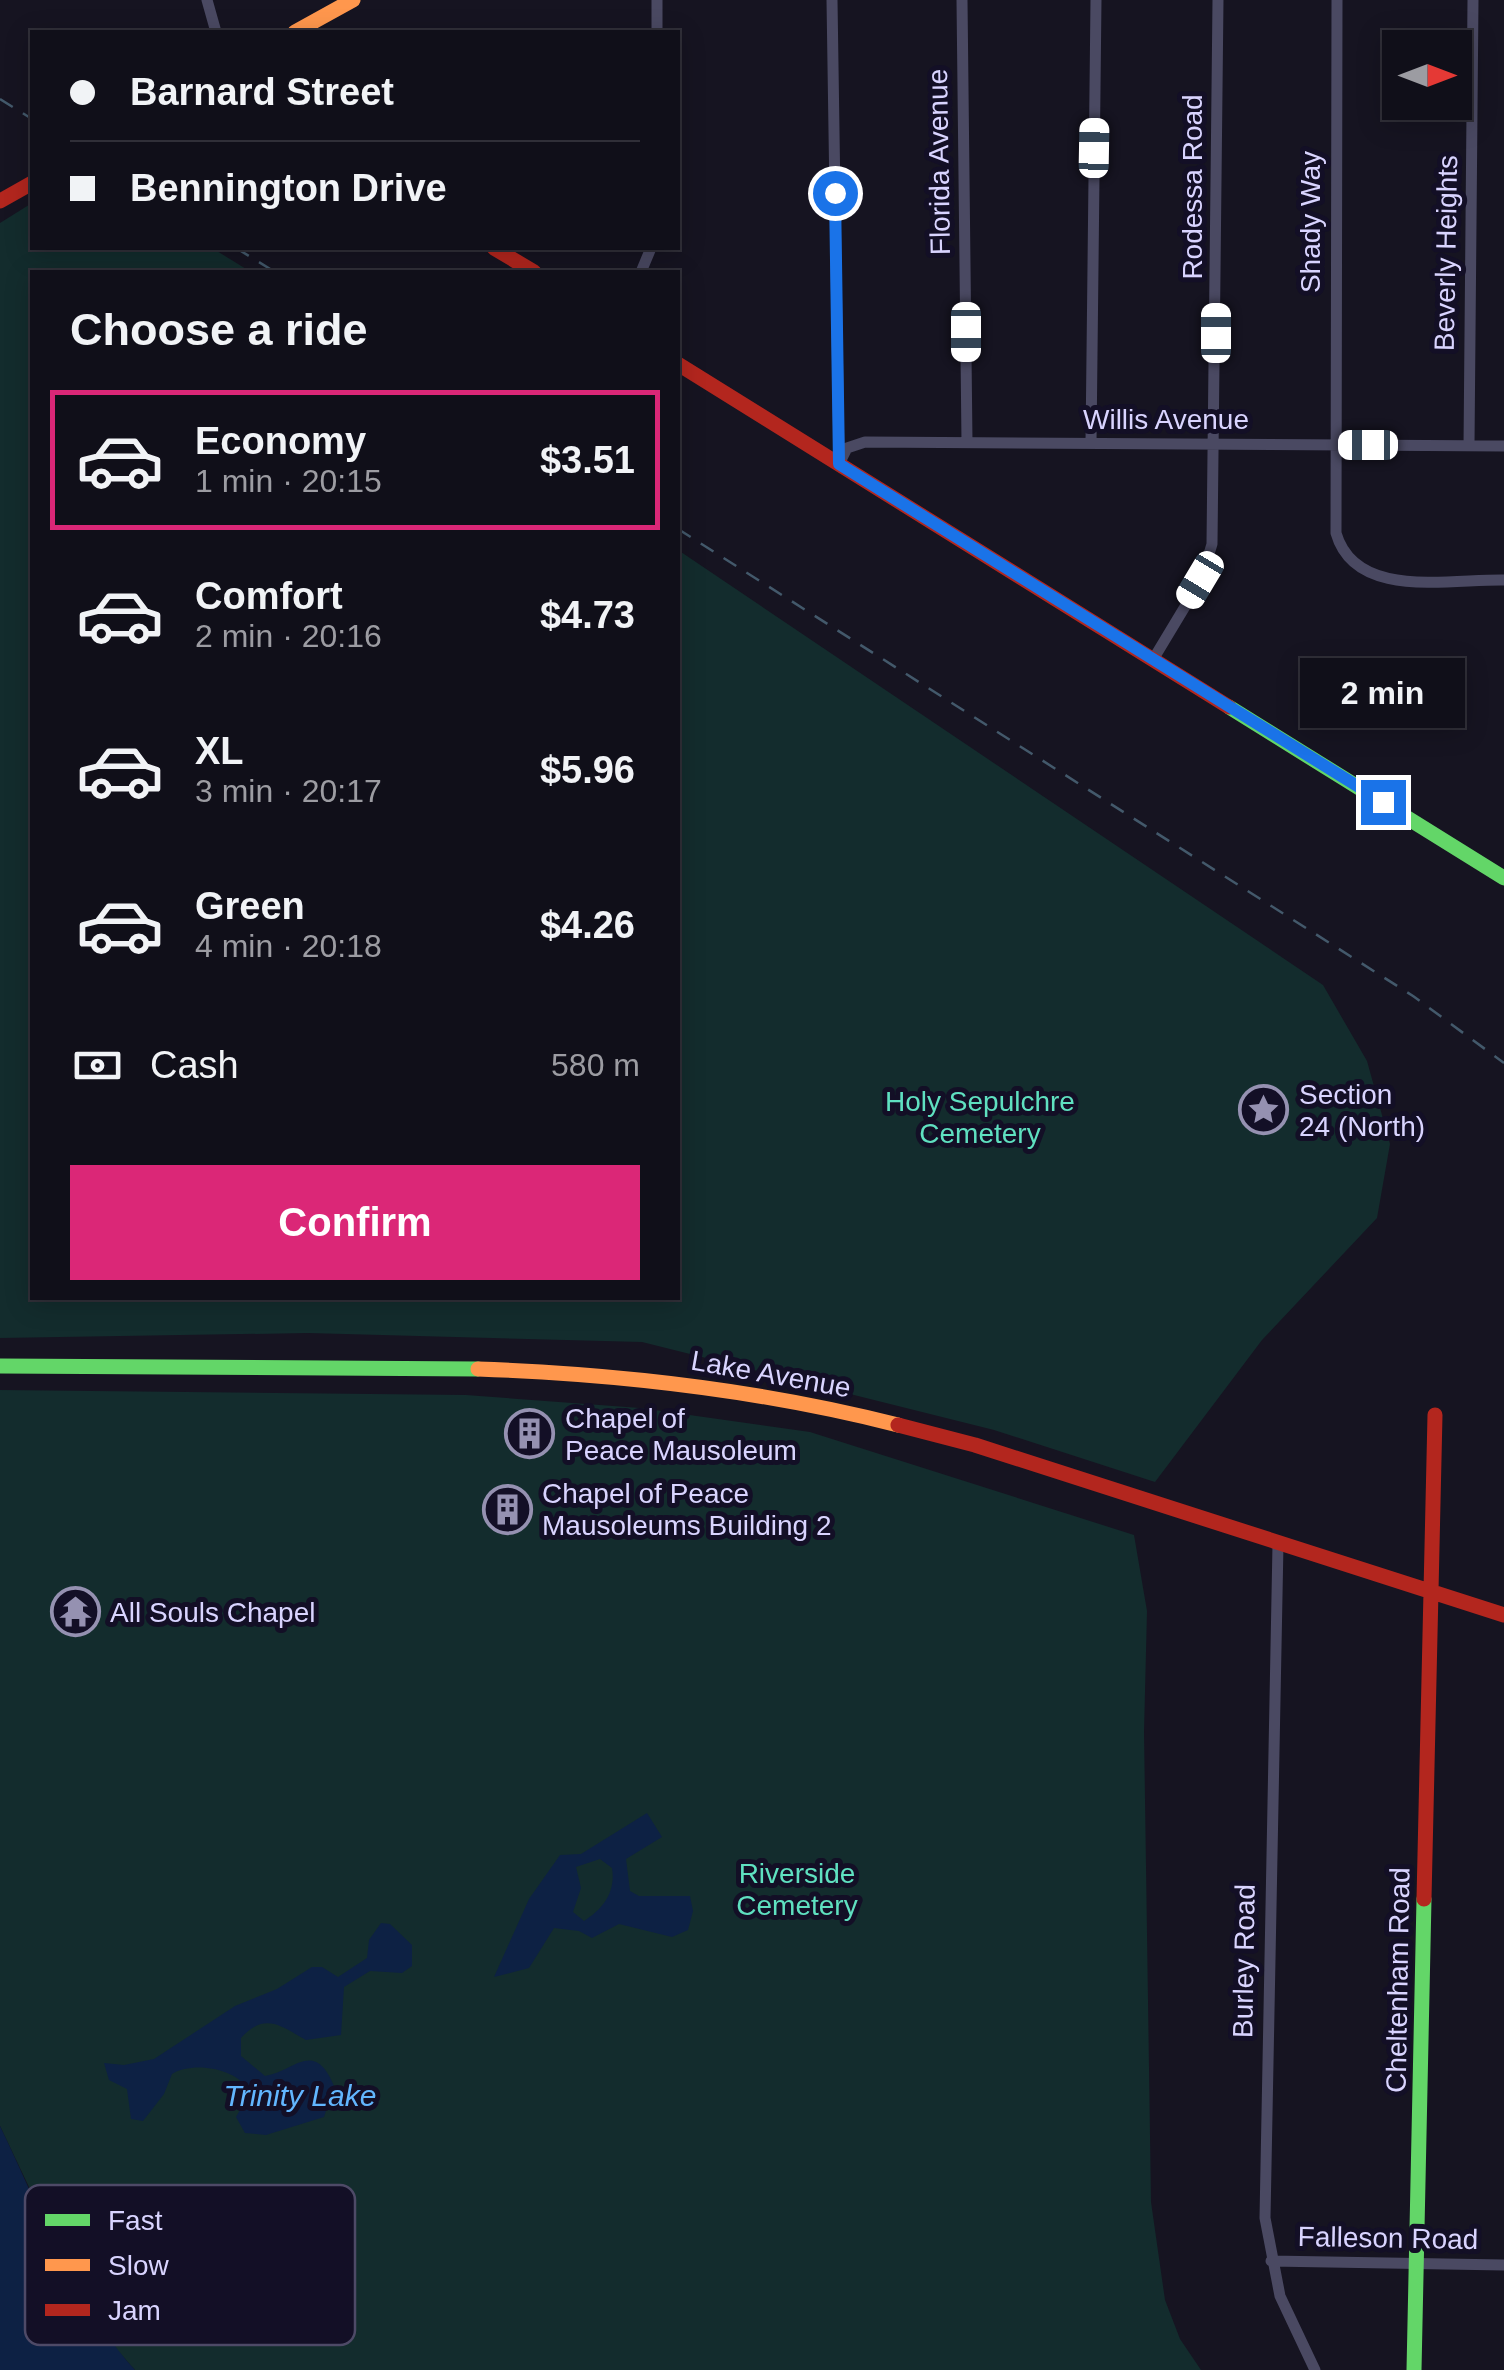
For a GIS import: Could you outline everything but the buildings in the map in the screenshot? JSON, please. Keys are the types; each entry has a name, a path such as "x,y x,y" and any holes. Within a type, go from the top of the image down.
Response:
{"street":[{"path":"207,0 215,30"},
{"path":"299,30 352,0"},
{"path":"656,0 658,30"},
{"path":"832,0 839,464"},
{"name":"Florida Avenue","path":"962,0 967,442"},
{"path":"1092,444 1096,0"},
{"name":"Rodessa Road","path":"1154,658 1209,560 1216,444 1218,0"},
{"name":"Shady Way","path":"1337,0 1336,532 1344,554 1360,570 1383,578 1504,580"},
{"name":"Beverly Heights","path":"1469,446 1473,0"},
{"path":"0,201 30,184"},
{"path":"497,250 531,270"},
{"path":"680,365 1504,878"},
{"name":"Willis Avenue","path":"839,464 848,448 858,442 1504,446"},
{"name":"Lake Avenue","path":"0,1366 480,1369 738,1391 854,1414 975,1445 1504,1615"},
{"name":"Cheltenham Road","path":"1414,2370 1435,1415"},
{"name":"Burley Road","path":"1278,1544 1264,2196 1271,2261 1293,2329 1315,2370"},
{"name":"Falleson Road","path":"1271,2261 1504,2265"}],"green space":[{"name":"Holy Sepulchre Cemetery","path":"30,204 30,250 215,250 248,270 30,270 30,1300 680,1300 680,551 1323,985 1367,1061 1390,1144 1377,1218 1262,1340 1155,1482 994,1430 642,1342 308,1333 0,1338 0,223"},
{"name":"Riverside Cemetery","path":"0,1390 466,1395 640,1408 810,1432 1134,1535 1147,1611 1144,1732 1151,2202 1165,2300 1180,2339 1201,2370 135,2370 113,2345 355,2345 355,2185 28,2185 0,2126"}],"water":[{"path":"647,1813 662,1837 626,1859 630,1891 639,1896 690,1896 693,1911 688,1930 672,1937 619,1924 592,1938 579,1931 554,1928 529,1968 494,1977 529,1899 560,1855 581,1854","holes":["600,1859 612,1868 607,1899 584,1921 573,1912 581,1888 576,1867"]},
{"name":"Trinity Lake","path":"381,1923 390,1924 412,1945 412,1966 402,1973 370,1971 344,1987 341,2035 306,2040 266,2023 241,2038 241,2056 265,2076 303,2062 319,2064 334,2086 324,2117 266,2135 245,2133 236,2117 250,2093 244,2084 215,2069 192,2068 172,2074 164,2094 143,2121 131,2119 127,2089 109,2080 104,2063 124,2065 154,2059 235,2006 277,1989 312,1967 322,1967 338,1977 367,1958 369,1940"},
{"path":"0,2126 27,2185 25,2345 115,2345 135,2370 0,2370"}],"railway":[{"path":"0,99 30,118"},
{"path":"239,250 272,270"},
{"path":"680,530 1413,996 1504,1063"}],"traffic: fast":[{"path":"1229,707 1504,878"},
{"path":"0,1366 478,1369"},
{"path":"1414,2370 1424,1899"}],"traffic: slow":[{"path":"299,30 353,0"},
{"path":"478,1369 584,1375 742,1393 898,1425"}],"traffic: jam":[{"path":"0,201 30,184"},
{"path":"497,250 531,270"},
{"path":"680,365 1229,707"},
{"path":"1424,1899 1435,1415"},
{"path":"898,1425 975,1445 1504,1615"}],"place":[{"name":"Section 24 (North)","path":"1264,1110"},
{"name":"Chapel of Peace Mausoleum","path":"530,1434"},
{"name":"Chapel of Peace Mausoleums Building 2","path":"507,1509"},
{"name":"All Souls Chapel","path":"75,1612"}],"route":[{"path":"835,193 839,464 1383,802"}]}
